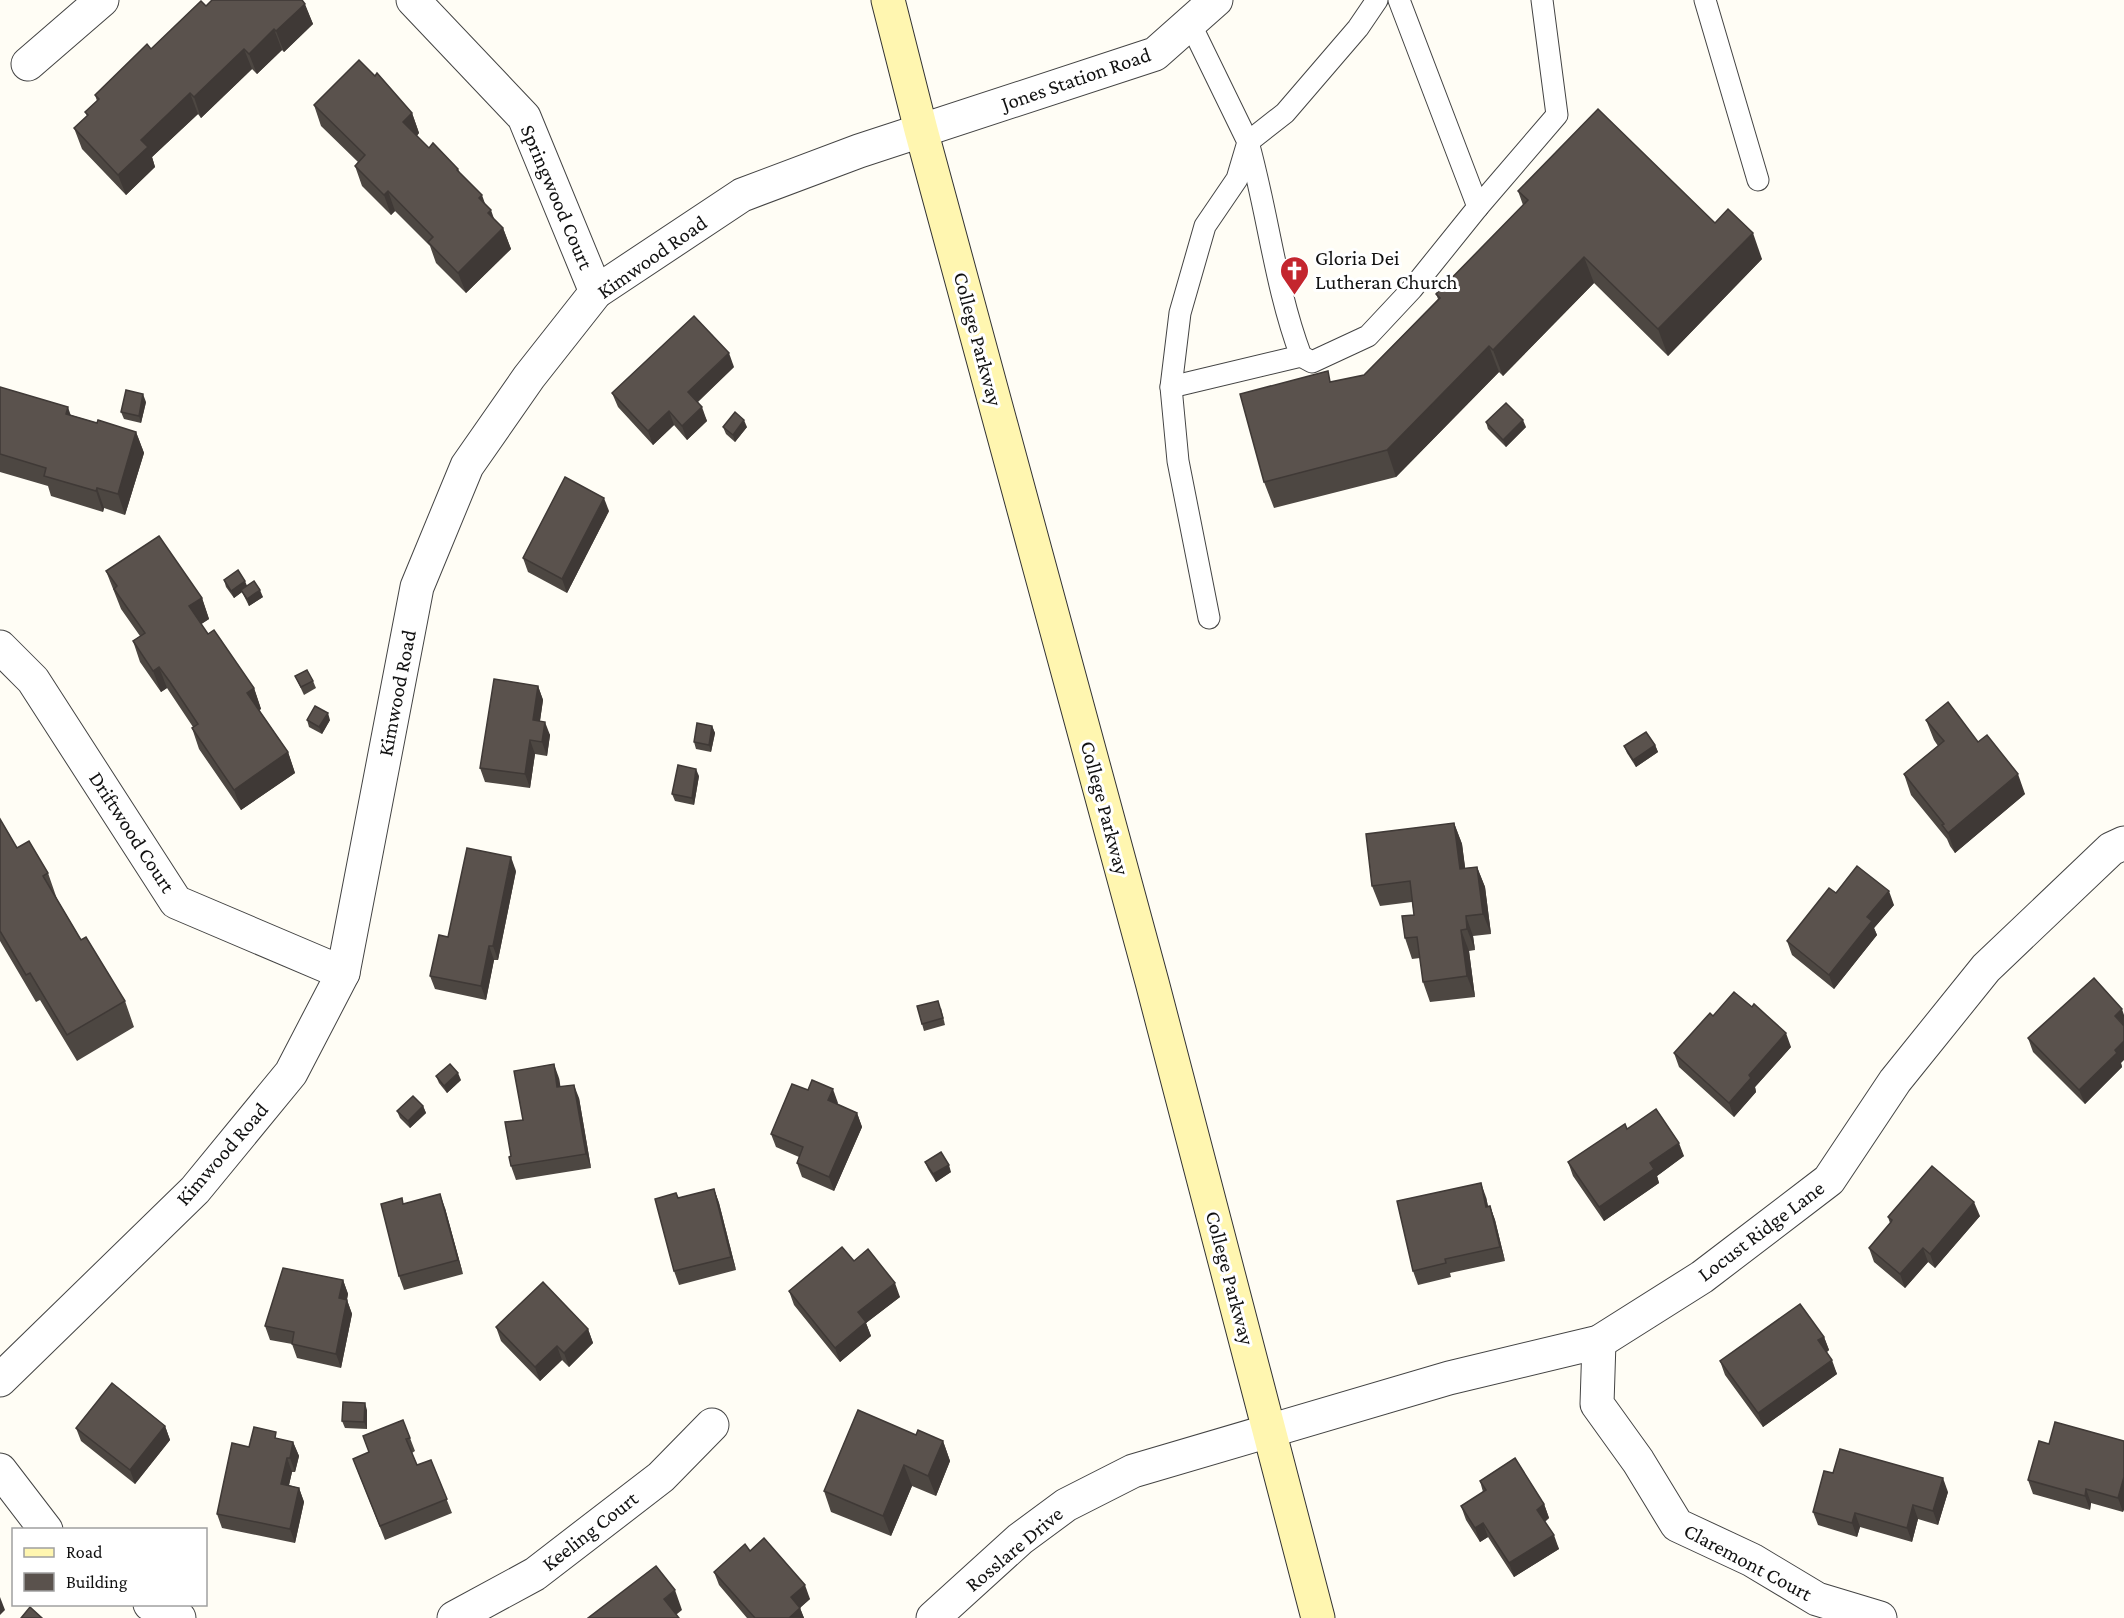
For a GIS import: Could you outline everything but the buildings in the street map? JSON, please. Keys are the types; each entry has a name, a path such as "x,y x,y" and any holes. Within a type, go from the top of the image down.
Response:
{"main road":[{"name":"College Parkway","path":"888,0 921,130 1149,970 1318,1618"}],"street":[{"path":"28,64 102,0"},
{"name":"Springwood Court","path":"413,0 524,117 596,292"},
{"name":"Jones Station Road","path":"921,130 1155,54 1216,0"},
{"name":"Kimwood Road","path":"0,1380 195,1190 291,1073 343,973 417,587 466,466 529,377 596,292 742,195 921,130"},
{"name":"Driftwood Court","path":"0,647 33,680 176,902 343,973"},
{"name":"Locust Ridge Lane","path":"1270,1431 1449,1378 1599,1342 1702,1277 1829,1180 1895,1081 1986,968 2111,849 2124,843"},
{"name":"Claremont Court","path":"1599,1342 1597,1404 1638,1461 1677,1525 1752,1560 1817,1599 1880,1618"},
{"name":"Keeling Court","path":"454,1618 535,1574 661,1477 712,1425"},
{"name":"Rosslare Drive","path":"933,1618 1020,1539 1066,1505 1133,1471 1270,1431"},
{"path":"0,1470 44,1528"},
{"path":"152,1606 179,1618"}],"lane":[{"path":"1209,618 1178,461 1171,387 1180,313 1204,226 1237,179 1248,142 1285,113 1358,28 1377,0"},
{"path":"1399,0 1478,207"},
{"path":"1190,23 1248,142 1260,184 1289,326 1301,356 1312,362 1368,336 1412,289 1478,207 1557,116 1542,0"},
{"path":"1705,0 1758,180"},
{"path":"1171,387 1301,356"}],"place":[{"name":"Gloria Dei Lutheran Church","path":"1294,296"}]}
